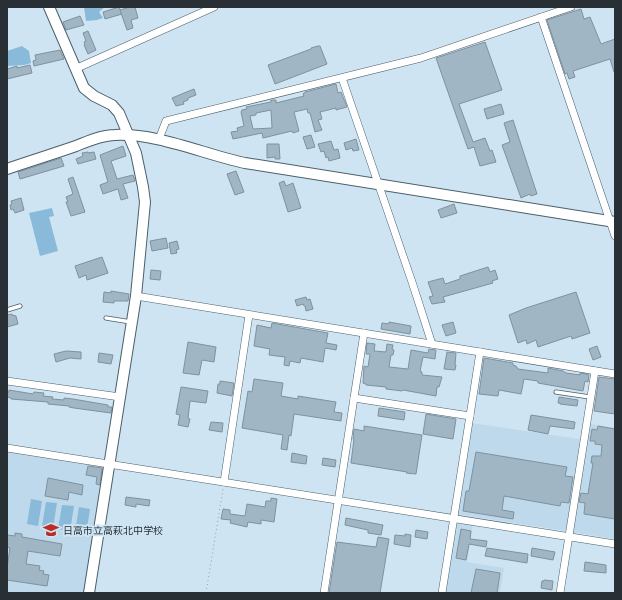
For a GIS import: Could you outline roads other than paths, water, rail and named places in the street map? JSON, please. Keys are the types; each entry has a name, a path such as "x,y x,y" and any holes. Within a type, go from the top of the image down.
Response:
{"street":[{"path":"49,7 84,88 94,96 112,105 120,113 136,153 145,202 136,296 89,593"},
{"path":"75,69 214,7"},
{"path":"156,139 166,121 420,58 540,17 555,9 571,7"},
{"path":"540,17 613,220 615,236"},
{"path":"342,78 432,344"},
{"path":"7,169 95,139 113,135 128,135 156,139 245,163 613,220"},
{"path":"136,153 145,141 156,139"},
{"path":"136,296 615,374"},
{"path":"224,482 249,315"},
{"path":"324,593 364,333"},
{"path":"442,593 480,352"},
{"path":"560,593 595,371"},
{"path":"7,381 120,397"},
{"path":"354,398 470,416"},
{"path":"7,448 615,544"}],"lane":[{"path":"7,310 20,306"},
{"path":"106,318 132,322"},
{"path":"556,392 590,398"}],"place":[{"name":"日高市立高萩北中学校","path":"51,530"}]}
